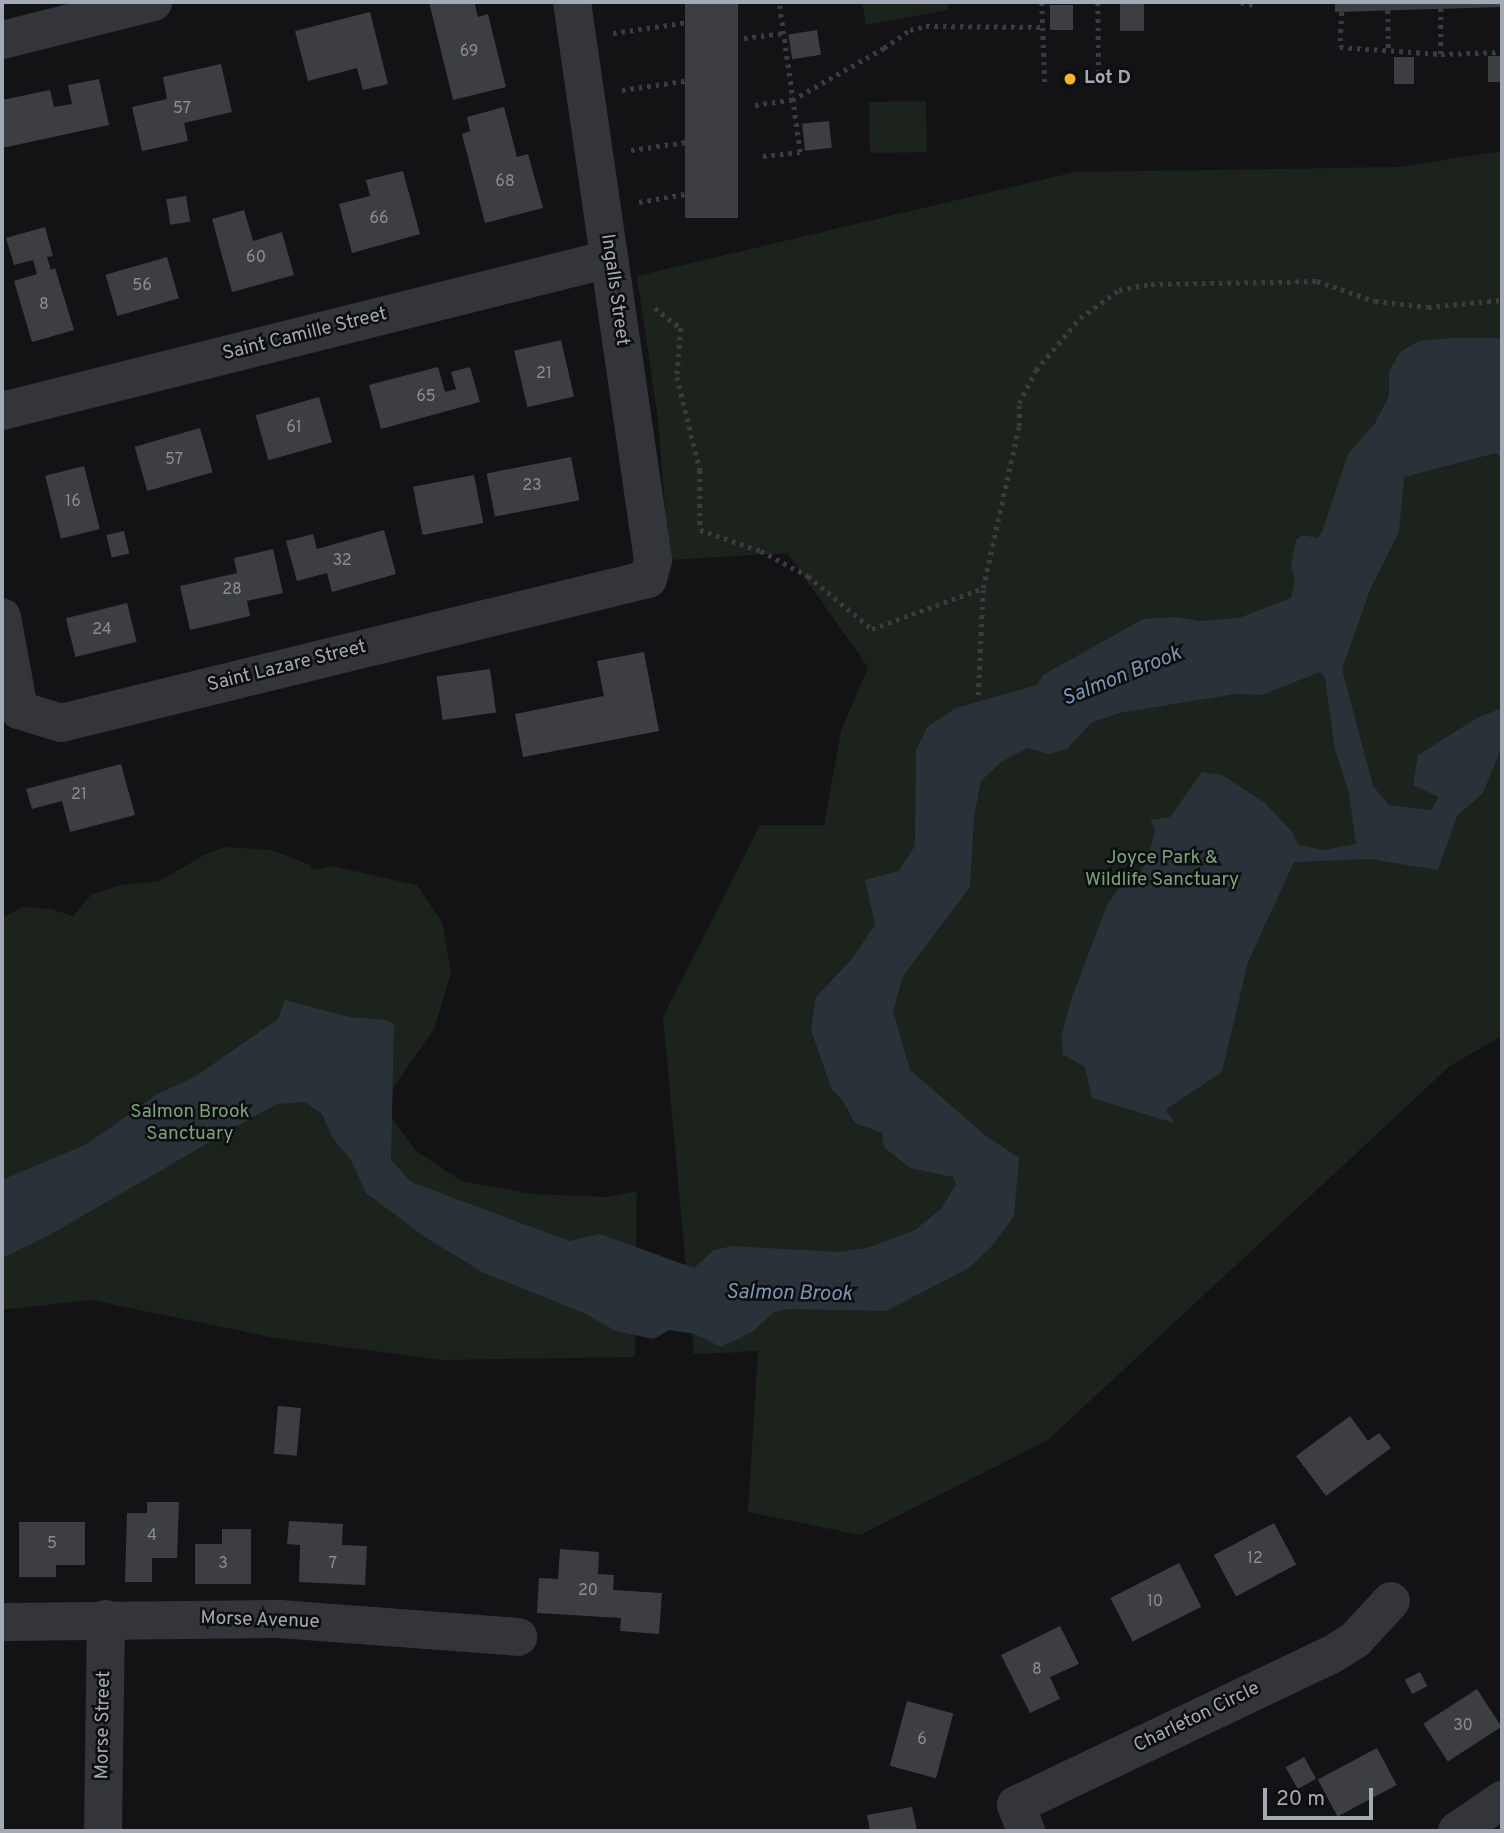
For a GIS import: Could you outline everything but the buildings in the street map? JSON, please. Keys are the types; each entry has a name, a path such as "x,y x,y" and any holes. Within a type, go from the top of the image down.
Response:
{"street":[{"path":"2,40 153,2"},
{"name":"Ingalls Street","path":"572,2 653,560 648,579"},
{"name":"Saint Camille Street","path":"2,411 611,275"},
{"name":"Saint Lazare Street","path":"2,617 19,710 61,723 648,579"},
{"name":"Charleton Circle","path":"1026,1831 1016,1805 1331,1654 1355,1640 1391,1601"},
{"name":"Morse Street","path":"103,1831 106,1619"},
{"name":"Morse Avenue","path":"2,1622 280,1619 518,1637"},
{"path":"1457,1831 1502,1800"}],"path":[{"path":"763,156 800,152 779,2"},
{"path":"994,2 1031,2"},
{"path":"1042,2 1045,82"},
{"path":"1098,2 1099,82"},
{"path":"1241,2 1253,5"},
{"path":"1441,8 1441,54"},
{"path":"1388,10 1389,49"},
{"path":"1342,12 1340,47 1441,54 1502,52"},
{"path":"602,35 688,22"},
{"path":"755,105 792,100 884,48 910,30 926,26 1045,27"},
{"path":"744,38 783,33"},
{"path":"611,92 697,79"},
{"path":"620,152 706,139"},
{"path":"628,204 714,190"},
{"path":"611,275 681,328 677,377 700,470 699,530 761,551 808,576 872,629 983,588"},
{"path":"978,695 983,588 1019,426 1019,403 1036,370 1080,318 1119,290 1152,284 1317,281 1375,301 1428,307 1502,300"}],"green space":[{"path":"862,2 947,2 948,10 866,25"},
{"path":"926,101 927,152 870,153 869,102"},
{"name":"Joyce Park & Wildlife Sanctuary","path":"1502,151 1502,1036 1450,1066 1048,1440 860,1535 748,1512 758,1351 694,1354 663,1017 760,825 824,825 841,731 868,667 787,553 669,560 658,420 637,276 1075,172 1399,167"},
{"name":"Salmon Brook Sanctuary","path":"225,847 271,850 308,864 314,870 331,866 417,885 442,922 451,973 434,1029 392,1089 394,1024 370,1019 378,1098 415,1150 461,1181 532,1194 607,1197 637,1191 635,1357 442,1360 275,1338 91,1300 2,1310 2,918 23,907 51,909 73,916 91,895 121,885 160,881 204,855"}],"water":[{"name":"Salmon Brook","path":"1498,338 1502,341 1502,459 1496,453 1404,477 1399,531 1370,590 1342,669 1373,786 1389,805 1431,810 1439,797 1413,785 1418,755 1477,718 1502,708 1502,746 1483,793 1457,816 1438,870 1370,859 1294,862 1248,962 1222,1072 1166,1109 1174,1123 1092,1098 1085,1067 1063,1055 1062,1034 1071,1000 1107,905 1123,883 1138,877 1148,858 1155,830 1150,820 1170,817 1202,772 1222,775 1265,803 1293,833 1298,845 1325,850 1356,844 1349,793 1335,749 1325,678 1320,672 1262,695 1235,694 1119,713 1091,723 1067,749 1049,754 1027,748 1001,762 981,781 974,817 970,887 903,976 893,1011 910,1070 986,1136 1019,1158 1014,1216 992,1246 969,1268 886,1311 789,1309 774,1312 752,1332 721,1347 695,1334 669,1330 654,1339 616,1331 584,1313 484,1273 425,1237 366,1193 351,1160 332,1137 322,1114 305,1102 277,1104 46,1237 2,1258 2,1180 87,1144 156,1095 196,1076 278,1019 285,1000 349,1017 385,1020 394,1024 391,1160 411,1182 569,1241 600,1234 694,1268 714,1250 732,1246 839,1252 867,1248 915,1230 942,1208 956,1184 953,1177 910,1168 884,1147 882,1133 855,1123 841,1098 832,1090 811,1030 816,997 851,960 875,925 865,880 899,871 915,846 916,751 927,727 956,708 1037,685 1043,675 1143,619 1177,617 1200,621 1239,618 1291,598 1295,581 1291,565 1296,540 1302,535 1317,538 1322,532 1348,454 1375,423 1389,396 1389,372 1400,352 1419,341"}],"place":[{"name":"Lot D","path":"1070,79"}]}
